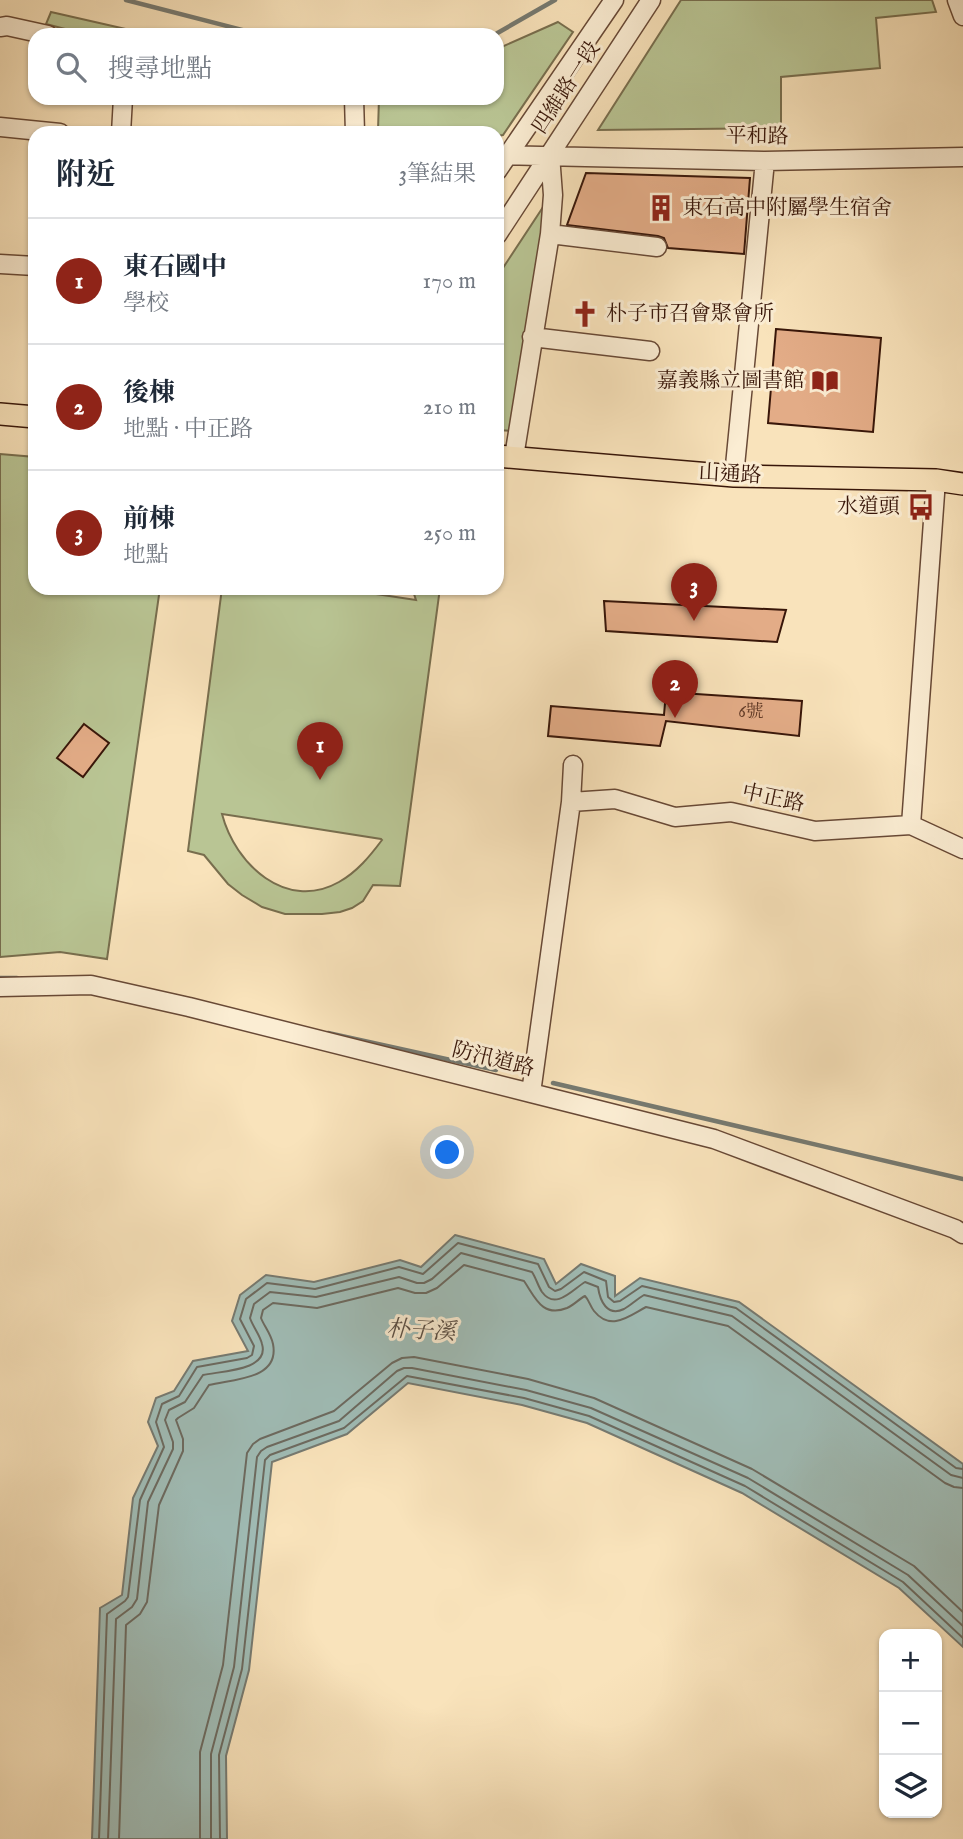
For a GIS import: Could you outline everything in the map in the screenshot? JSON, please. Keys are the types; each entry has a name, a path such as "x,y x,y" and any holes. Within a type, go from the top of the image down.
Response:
{"main road":[{"path":"0,415 28,417"},
{"name":"山通路","path":"506,457 734,476 963,484"}],"street":[{"name":"四維路一段","path":"504,152 614,0"},
{"name":"四維路一段","path":"504,224 651,0"},
{"path":"957,0 963,16"},
{"path":"0,27 28,31"},
{"path":"121,126 123,105"},
{"path":"354,105 355,126"},
{"path":"0,127 28,130"},
{"name":"平和路","path":"504,155 765,160 963,157"},
{"path":"506,457 533,337 550,234 550,155"},
{"path":"734,476 765,160"},
{"path":"550,234 657,247"},
{"path":"0,264 28,266"},
{"path":"533,337 650,351"},
{"path":"911,825 936,481"},
{"path":"531,1093 571,803 573,765"},
{"name":"中正路","path":"571,803 615,799 675,817 731,812 815,831 911,825 963,849"},
{"name":"防汛道路","path":"0,987 91,985 189,1007 714,1139 963,1234"}],"green space":[{"path":"681,0 932,0 936,12 876,18 880,68 781,77 781,128 598,130"},
{"path":"51,12 121,28 61,28 46,24"},
{"path":"558,22 573,32 504,134 504,126 378,126 379,105 504,105 504,46"},
{"path":"549,198 513,431 504,430 504,266"},
{"path":"0,454 28,456 28,595 159,595 107,959 60,952 0,957"},
{"path":"221,595 383,595 416,600 414,595 439,595 400,886 373,885 363,901 340,912 285,914 262,907 242,895 228,884 204,855 188,851","holes":["222,814 382,840 368,858 346,878 319,890 300,891 282,887 251,865 238,850"]}],"water":[{"name":"朴子溪","path":"455,1235 544,1259 556,1284 581,1264 615,1276 615,1296 640,1278 739,1302 963,1464 963,1647 899,1588 742,1493 587,1423 522,1405 408,1383 347,1434 272,1462 249,1670 226,1756 227,1839 92,1839 100,1608 122,1595 133,1498 158,1446 148,1422 156,1398 174,1391 193,1361 248,1351 232,1321 240,1295 266,1275 314,1282 400,1260 421,1267"}],"building":[{"name":"東石高中附屬學生宿舍","path":"586,173 750,178 744,254 668,248 664,238 658,236 567,225"},
{"name":"嘉義縣立圖書館","path":"776,329 881,338 873,432 768,423"},
{"path":"604,601 786,610 777,642 606,631"},
{"path":"666,692 802,701 799,736 666,721 660,746 548,736 551,706 664,715"},
{"path":"84,724 109,743 83,777 57,758"}],"waterway":[{"path":"126,0 235,28"},
{"path":"504,29 555,0"},
{"path":"0,978 17,978"},
{"path":"328,1033 496,1070"},
{"path":"553,1083 963,1179"}],"place":[{"name":"東石高中附屬學生宿舍","path":"661,208"},
{"name":"朴子市召會聚會所","path":"585,314"},
{"name":"嘉義縣立圖書館","path":"825,381"},
{"name":"水道頭","path":"921,507"},
{"name":"前棟","path":"694,621"},
{"name":"後棟","path":"675,718"},
{"name":"東石國中","path":"320,780"}]}
